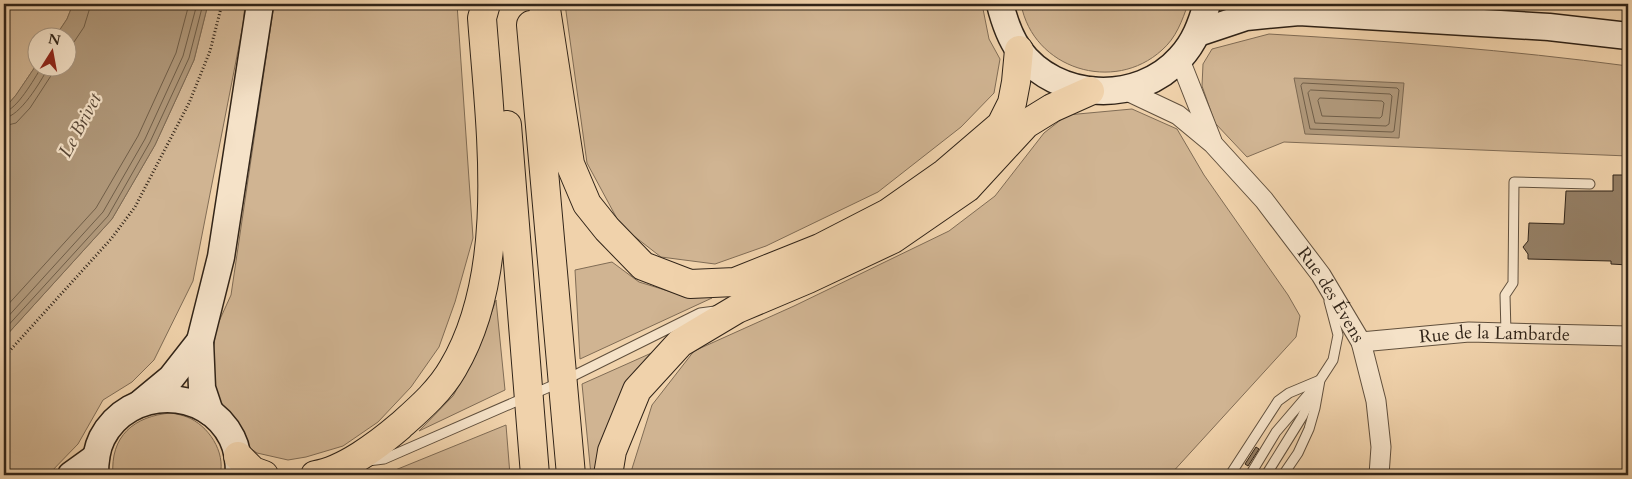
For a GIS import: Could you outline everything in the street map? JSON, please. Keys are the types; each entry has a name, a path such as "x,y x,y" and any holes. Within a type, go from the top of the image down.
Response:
{"main road":[{"path":"210,412 202,388 200,341 221,257 260,4"},
{"path":"315,475 343,464 369,449 392,432 438,389 453,368 468,341 478,312 487,275 491,239 490,133 482,18 486,4"},
{"path":"494,4 506,108 535,475"},
{"path":"529,4 571,475"},
{"path":"542,4 546,10 570,164 587,204 607,229 643,266 690,284 735,282 820,248 888,213 944,173 1001,124 1012,104 1019,50"},
{"path":"1000,4 1004,24 1019,50 1038,70 1063,84 1090,91 1108,92 1125,90 1154,79 1180,60 1198,33 1207,4"},
{"path":"1198,33 1246,17 1290,8 1548,27 1628,36"},
{"path":"608,475 612,451 637,390 680,343 737,309 808,279 893,238 967,188 1026,124 1052,108 1090,91"},
{"path":"70,475 95,466 102,439 112,423 171,378 200,341"},
{"path":"142,402 165,398 189,401 210,412 223,424 232,439 239,465 264,475"}],"street":[{"name":"Rue des Évens","path":"1180,60 1213,144"},
{"name":"Rue des Évens","path":"1125,90 1178,115 1213,144 1264,200 1322,275 1361,342 1376,401 1381,447 1379,475"},
{"name":"Rue de la Lambarde","path":"1361,342 1469,332 1628,336"}],"lane":[{"path":"1506,333 1505,295 1513,283 1514,182 1590,184"},
{"path":"1250,475 1276,432 1320,380 1333,360 1338,335 1322,275"},
{"path":"343,464 384,459 563,381 700,313 737,309"},
{"path":"1230,475 1278,401 1289,393 1320,380"},
{"path":"1266,475 1302,418 1320,380"},
{"path":"1283,475 1298,453 1309,429 1320,380"}],"path":[{"path":"4,357 111,239 134,208 189,103 210,51 222,4"}],"shaded area":[{"path":"4,4 73,4 61,28 28,28 28,77 4,109"},
{"path":"208,4 245,4 243,25 193,281 154,360 132,382 103,400 78,444 48,475 4,475 4,338 112,219 155,145 194,60"},
{"path":"274,4 457,4 473,238 455,302 439,347 411,387 378,422 343,446 306,457 288,460 257,453 243,443 215,398 210,379 216,328 231,295"},
{"path":"565,4 982,4 989,39 1000,59 994,93 961,127 878,192 766,246 715,264 661,257 621,226 587,163"},
{"path":"1021,4 1188,4 1175,35 1162,50 1143,63 1121,71 1099,72 1078,68 1058,59 1041,45 1029,26"},
{"path":"1269,34 1539,55 1628,66 1628,156 1284,142 1247,157 1215,123 1202,86 1203,64 1212,49"},
{"path":"1132,109 1177,129 1204,175 1288,295 1300,316 1296,337 1170,475 630,475 652,405 694,351 794,306 949,231 995,196 1044,133 1067,115"},
{"path":"612,262 639,282 678,294 712,298 580,359 575,270"},
{"path":"496,300 505,390 419,431 453,396 476,355"},
{"path":"656,351 598,475 591,475 582,384"},
{"path":"171,413 185,416 195,421 214,440 220,457 220,475 113,475 113,461 116,449 120,439 127,431 146,418"},
{"path":"506,425 510,475 383,475"}],"water":[{"name":"Le Brivet","path":"73,4 208,4 194,60 155,145 112,219 4,338 4,109 28,77 78,78 78,28 61,28"},
{"path":"1294,78 1404,83 1399,138 1305,134"}],"building":[{"path":"1613,175 1628,175 1628,265 1611,264 1611,261 1528,259 1528,254 1523,247 1528,241 1529,223 1564,224 1566,191 1613,191"},
{"path":"1256,447 1259,449 1248,466 1245,464"}]}
